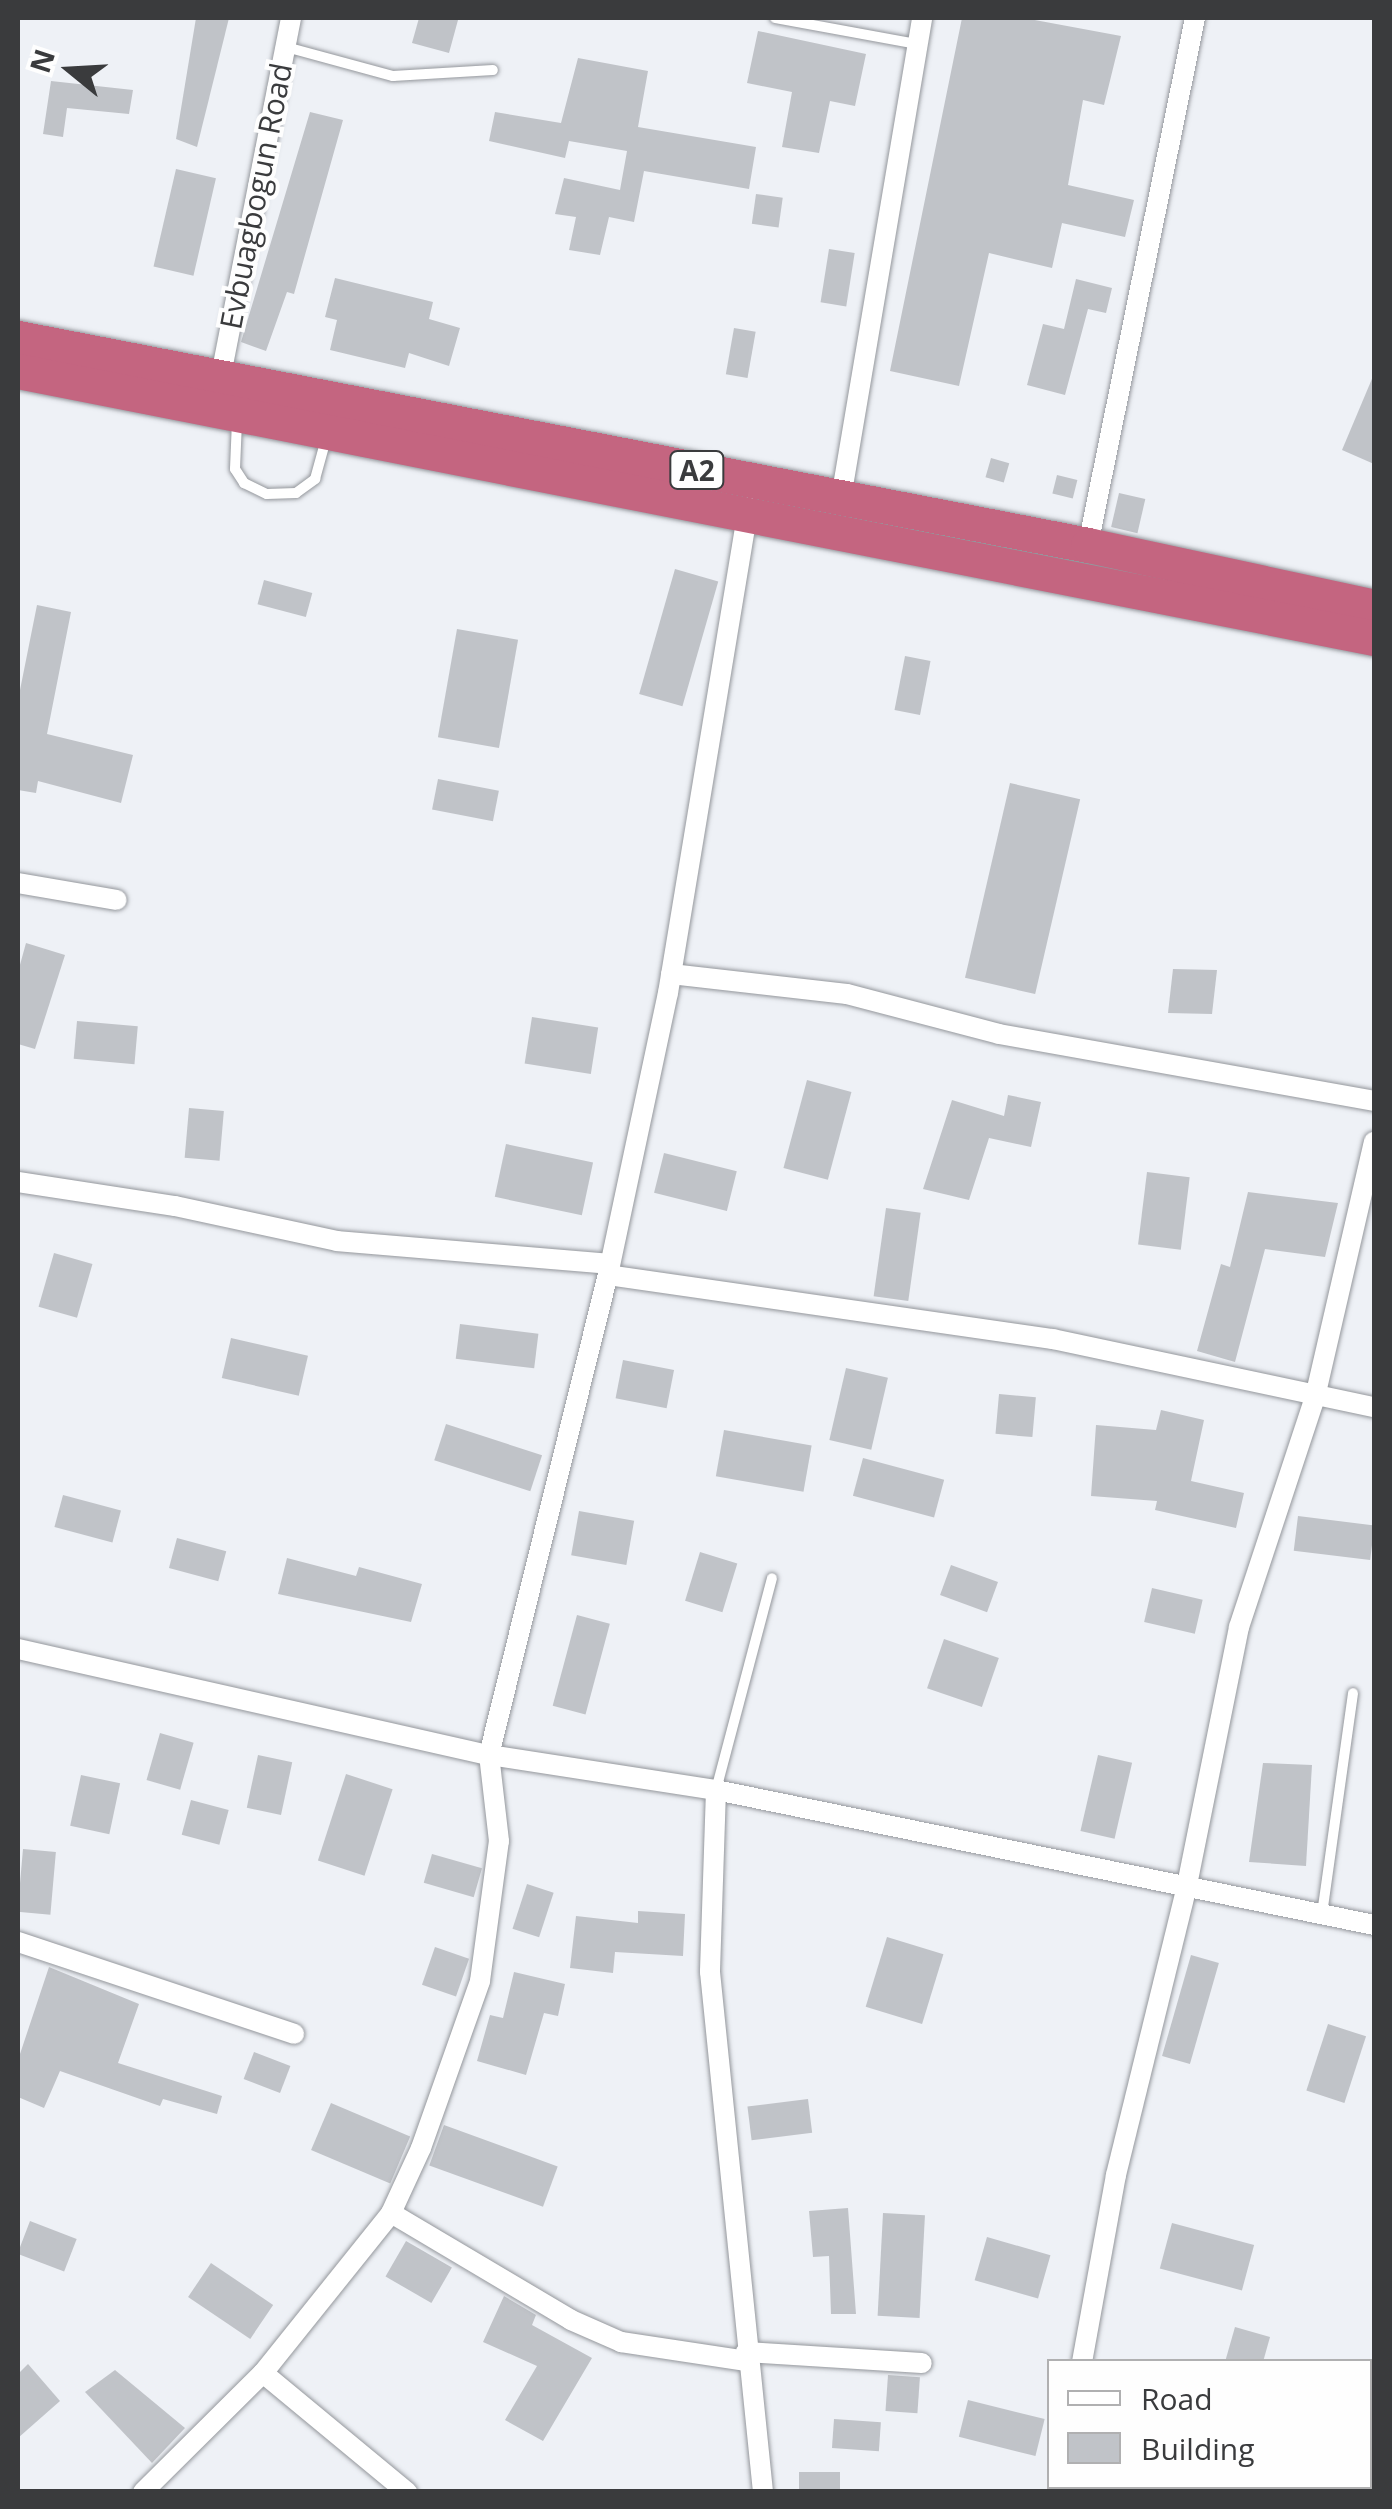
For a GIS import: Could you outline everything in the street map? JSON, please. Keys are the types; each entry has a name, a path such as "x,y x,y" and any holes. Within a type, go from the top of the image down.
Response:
{"highway":[{"name":"A2","path":"18,338 1088,545 1374,607"},
{"name":"A2","path":"18,371 746,518 1374,638"}],"street":[{"name":"Evbuagbogun Road","path":"222,375 291,18"},
{"path":"841,498 922,18"},
{"path":"1088,545 1195,18"},
{"path":"156,2488 263,2373 391,2213 422,2148 480,1981 499,1842 489,1756 609,1269 671,974 752,481"},
{"path":"18,883 118,900"},
{"path":"671,974 847,994 999,1034 1374,1101"},
{"path":"1083,2359 1116,2176 1187,1886 1239,1627 1315,1397 1374,1142"},
{"path":"18,1182 175,1206 337,1241 609,1269 1053,1338 1374,1407"},
{"path":"18,1649 489,1756 716,1790 1374,1925"},
{"path":"716,1790 710,1972 746,2357 763,2492"},
{"path":"18,1942 294,2034"},
{"path":"391,2213 571,2320 621,2342 746,2357 922,2362"},
{"path":"263,2373 407,2492"}],"lane":[{"path":"775,18 916,44"},
{"path":"285,46 392,76 493,70"},
{"path":"238,416 235,468 244,482 267,494 296,494 314,479 327,434"},
{"path":"716,1790 772,1578"},
{"path":"1322,1914 1353,1693"}],"building":[{"path":"196,18 229,18 197,147 176,139"},
{"path":"419,18 458,20 449,53 412,43"},
{"path":"962,18 1024,18 1121,36 1104,105 1083,100 1068,185 1134,200 1125,237 1062,223 1052,268 989,253 959,386 890,371"},
{"path":"758,31 866,54 855,106 830,101 819,153 782,147 792,92 747,83"},
{"path":"578,58 648,71 638,127 756,147 749,189 644,171 634,222 609,217 600,255 569,250 576,217 555,214 564,178 620,190 627,151 569,141 565,158 489,141 495,112 561,123"},
{"path":"51,81 133,90 129,114 67,108 63,137 43,134"},
{"path":"310,112 343,120 294,294 287,292 266,351 241,342"},
{"path":"176,169 216,178 193,276 154,266"},
{"path":"756,194 783,198 779,227 752,224"},
{"path":"829,249 855,253 846,306 821,302"},
{"path":"335,278 433,302 429,319 460,328 449,366 409,353 405,368 330,350 337,320 325,317"},
{"path":"1076,279 1112,288 1106,313 1088,309 1065,395 1027,385 1043,324 1064,329"},
{"path":"734,328 756,332 748,378 726,374"},
{"path":"1374,374 1374,464 1342,450"},
{"path":"991,458 1009,463 1004,482 985,477"},
{"path":"1057,475 1077,480 1073,499 1052,493"},
{"path":"1119,493 1145,499 1137,533 1111,527"},
{"path":"675,569 718,581 682,706 639,694"},
{"path":"264,580 312,593 306,617 258,604"},
{"path":"37,605 71,612 47,734 133,755 121,803 38,781 36,793 18,790 18,700"},
{"path":"457,629 518,640 499,748 438,737"},
{"path":"905,656 931,661 920,715 895,710"},
{"path":"438,779 499,791 493,821 432,809"},
{"path":"1010,783 1080,799 1035,994 965,978"},
{"path":"26,943 65,955 35,1049 18,1044 18,972"},
{"path":"1173,969 1217,970 1212,1014 1168,1013"},
{"path":"532,1017 598,1027 591,1074 525,1063"},
{"path":"77,1021 138,1026 134,1064 74,1059"},
{"path":"807,1080 851,1092 828,1180 783,1168"},
{"path":"1008,1095 1041,1102 1031,1147 989,1138 969,1200 923,1189 952,1100 1004,1116"},
{"path":"189,1108 224,1111 220,1161 185,1158"},
{"path":"506,1144 593,1163 582,1215 495,1197"},
{"path":"664,1153 737,1171 727,1211 654,1193"},
{"path":"1147,1172 1190,1177 1181,1250 1138,1244"},
{"path":"1248,1192 1338,1203 1325,1257 1265,1249 1235,1362 1197,1351 1221,1264 1230,1267"},
{"path":"886,1208 921,1213 908,1301 874,1296"},
{"path":"54,1253 92,1264 77,1318 39,1307"},
{"path":"460,1324 538,1334 534,1368 456,1359"},
{"path":"231,1338 308,1356 299,1396 222,1378"},
{"path":"623,1360 674,1370 667,1408 616,1398"},
{"path":"846,1368 888,1378 871,1450 829,1440"},
{"path":"999,1394 1036,1397 1032,1437 996,1434"},
{"path":"1161,1410 1204,1420 1191,1481 1244,1493 1236,1528 1155,1510 1157,1501 1091,1496 1096,1425 1156,1430"},
{"path":"446,1424 542,1455 530,1491 434,1460"},
{"path":"724,1430 812,1445 803,1492 716,1476"},
{"path":"863,1458 944,1480 934,1517 853,1496"},
{"path":"63,1495 121,1511 112,1542 54,1527"},
{"path":"579,1511 634,1521 626,1565 571,1555"},
{"path":"1298,1516 1374,1525 1370,1560 1294,1551"},
{"path":"177,1538 226,1551 218,1581 169,1568"},
{"path":"700,1552 737,1563 722,1612 685,1601"},
{"path":"287,1558 356,1576 359,1567 422,1584 411,1622 278,1594"},
{"path":"951,1565 998,1582 987,1612 940,1595"},
{"path":"1152,1588 1203,1600 1195,1634 1144,1622"},
{"path":"577,1615 610,1624 586,1715 553,1706"},
{"path":"944,1639 999,1658 982,1707 927,1688"},
{"path":"160,1733 194,1743 180,1790 146,1780"},
{"path":"258,1755 292,1762 281,1815 247,1808"},
{"path":"1098,1755 1132,1763 1115,1839 1080,1831"},
{"path":"1263,1763 1312,1765 1306,1866 1249,1862"},
{"path":"346,1774 393,1789 364,1876 318,1861"},
{"path":"81,1775 120,1783 109,1834 70,1826"},
{"path":"191,1800 229,1810 219,1845 182,1835"},
{"path":"23,1849 56,1852 50,1915 18,1912"},
{"path":"432,1854 482,1868 474,1897 424,1883"},
{"path":"527,1884 554,1893 539,1937 512,1929"},
{"path":"638,1911 685,1914 683,1956 615,1952 613,1973 570,1968 576,1916 638,1923"},
{"path":"887,1937 943,1954 922,2024 866,2007"},
{"path":"435,1947 469,1959 456,1997 422,1985"},
{"path":"1191,1955 1219,1963 1190,2064 1162,2056"},
{"path":"49,1967 139,2004 118,2063 222,2096 217,2114 163,2099 160,2106 60,2071 44,2108 18,2097 18,2060"},
{"path":"514,1972 565,1984 558,2016 544,2013 526,2075 477,2061 490,2015 503,2018"},
{"path":"1328,2024 1366,2036 1344,2103 1306,2091"},
{"path":"254,2052 290,2066 280,2093 244,2079"},
{"path":"808,2099 812,2133 752,2140 747,2106"},
{"path":"331,2103 410,2137 390,2184 311,2150"},
{"path":"444,2125 558,2166 543,2207 429,2165"},
{"path":"848,2208 856,2314 831,2314 829,2256 813,2257 809,2211"},
{"path":"883,2213 925,2215 920,2318 878,2316"},
{"path":"30,2221 77,2239 64,2272 18,2254"},
{"path":"1172,2223 1254,2245 1242,2290 1160,2268"},
{"path":"987,2237 1050,2255 1038,2298 975,2280"},
{"path":"406,2241 452,2268 431,2303 386,2277"},
{"path":"211,2263 273,2305 250,2339 188,2297"},
{"path":"504,2296 536,2315 532,2325 592,2358 543,2441 505,2420 537,2366 483,2342"},
{"path":"1235,2327 1270,2337 1264,2359 1226,2359"},
{"path":"28,2364 60,2401 18,2438 18,2374"},
{"path":"115,2370 185,2428 152,2463 85,2392"},
{"path":"888,2375 920,2377 917,2413 885,2411"},
{"path":"968,2400 1045,2419 1035,2456 959,2437"},
{"path":"834,2419 881,2422 879,2451 832,2448"},
{"path":"799,2472 840,2472 840,2492 799,2492"}]}
